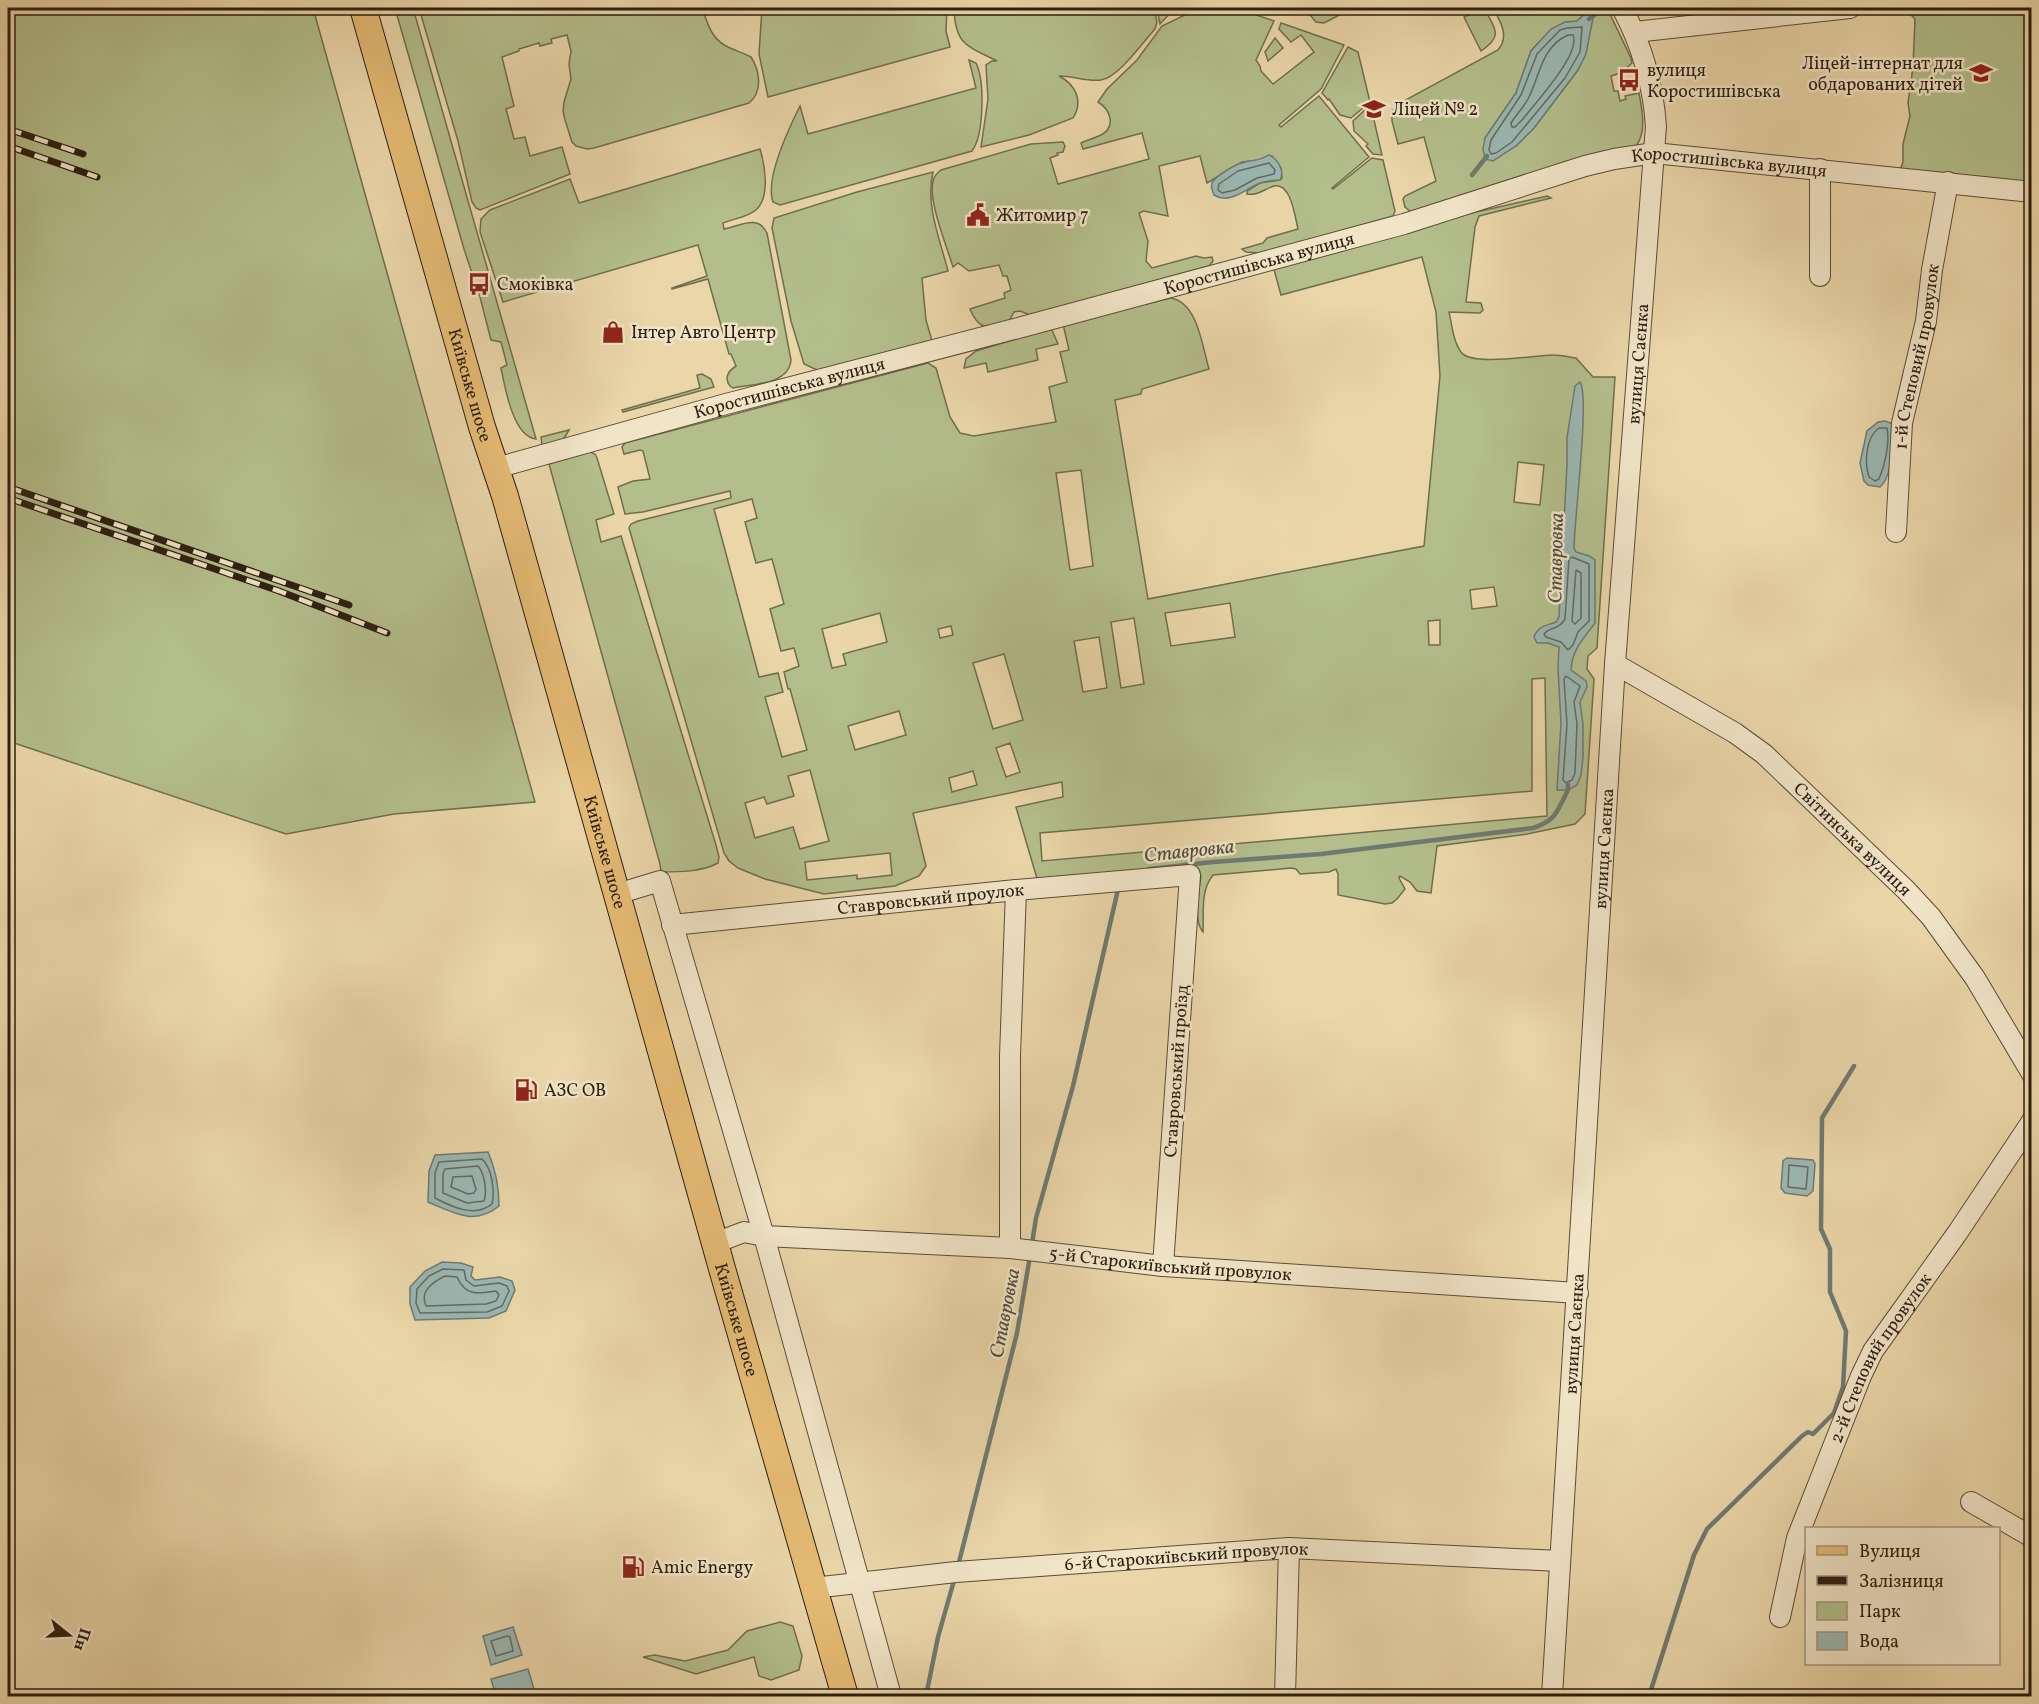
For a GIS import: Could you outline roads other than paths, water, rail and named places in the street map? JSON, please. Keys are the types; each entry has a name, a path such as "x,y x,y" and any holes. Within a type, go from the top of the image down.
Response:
{"main road":[{"name":"Київське шосе","path":"363,8 845,1696"}],"street":[{"name":"вулиця Саєнка","path":"1552,1696 1615,664 1656,126 1654,103 1644,59 1635,32 1622,8"},
{"path":"1635,32 1850,8"},
{"name":"Коростишівська вулиця","path":"496,468 726,404 1404,224 1585,166 1614,159 1654,153 2031,192"},
{"path":"1820,169 1820,276"},
{"name":"1-й Степовий провулок","path":"1896,532 1902,423 1926,321 1932,270 1948,182"},
{"name":"Світинська вулиця","path":"1615,664 1735,733 1764,754 1906,890 1931,916 1975,978 2031,1074"},
{"name":"Ставровський проулок","path":"672,925 1016,890 1190,876"},
{"name":"Ставровський проїзд","path":"1162,1266 1190,876"},
{"path":"617,894 660,881 764,1236 891,1696"},
{"path":"1010,1248 1010,1056 1016,890"},
{"name":"2-й Степовий провулок","path":"1780,1617 1797,1538 1861,1376 1874,1351 1958,1232 2031,1121"},
{"name":"5-й Старокиївський провулок","path":"715,1243 744,1232 764,1236 1010,1248 1162,1266 1578,1293"},
{"path":"1971,1502 2031,1538"},
{"path":"1285,1696 1288,1548"},
{"name":"6-й Старокиївський провулок","path":"813,1588 956,1572 1288,1548 1559,1561"}],"water":[{"path":"1586,13 1593,18 1586,54 1578,70 1534,128 1516,146 1493,161 1485,159 1483,149 1485,138 1516,93 1531,51 1551,29 1565,22 1577,21"},
{"path":"1269,155 1280,166 1282,173 1280,180 1260,183 1232,197 1220,198 1214,195 1212,183 1222,173 1239,164"},
{"path":"1580,382 1583,392 1583,410 1574,548 1576,552 1595,560 1595,623 1576,651 1571,670 1586,681 1587,687 1580,702 1583,724 1581,775 1577,785 1568,790 1557,790 1561,723 1559,647 1548,643 1537,643 1534,637 1540,628 1556,622 1559,617 1567,438 1575,386"},
{"path":"1885,421 1893,424 1890,467 1880,487 1868,485 1864,481 1860,463 1867,431 1878,422"},
{"path":"488,1152 496,1178 499,1206 481,1215 464,1216 428,1202 429,1171 435,1155"},
{"path":"1787,1158 1813,1160 1815,1164 1813,1191 1807,1196 1785,1193 1781,1188 1783,1161"},
{"path":"442,1262 461,1263 473,1267 471,1276 475,1280 500,1277 512,1281 515,1290 506,1311 489,1318 415,1320 410,1304 410,1287 425,1271"},
{"path":"513,1627 522,1655 491,1665 483,1636"},
{"path":"528,1669 536,1696 496,1696 491,1679"}],"waterway":[{"name":"Ставровка","path":"1589,19 1604,8"},
{"name":"Ставровка","path":"1472,175 1487,156"},
{"name":"Ставровка","path":"1149,869 1321,854 1533,828 1552,818 1568,790 1568,785"},
{"name":"Ставровка","path":"1032,1244 1036,1218 1073,1086 1119,885"},
{"path":"1649,1696 1694,1555 1707,1529 1802,1436 1808,1432 1813,1434 1834,1413 1843,1387 1846,1331 1830,1292 1830,1249 1821,1229 1822,1118 1854,1066"},
{"name":"Ставровка","path":"958,1566 1017,1333 1030,1256"},
{"name":"Ставровка","path":"926,1696 938,1637 955,1577"}],"railway":[{"path":"8,129 83,154"},
{"path":"8,146 97,177"},
{"path":"8,487 349,605"},
{"path":"8,498 279,591 387,633"}],"place":[{"name":"Ліцей-інтернат для обдарованих дітей","path":"1981,73"},
{"name":"вулиця Коростишівська","path":"1629,80"},
{"name":"Ліцей № 2","path":"1374,109"},
{"name":"Житомир 7","path":"978,215"},
{"name":"Смоківка","path":"479,284"},
{"name":"Інтер Авто Центр","path":"613,332"},
{"name":"АЗС ОВ","path":"526,1090"},
{"name":"Amic Energy","path":"633,1567"}]}
